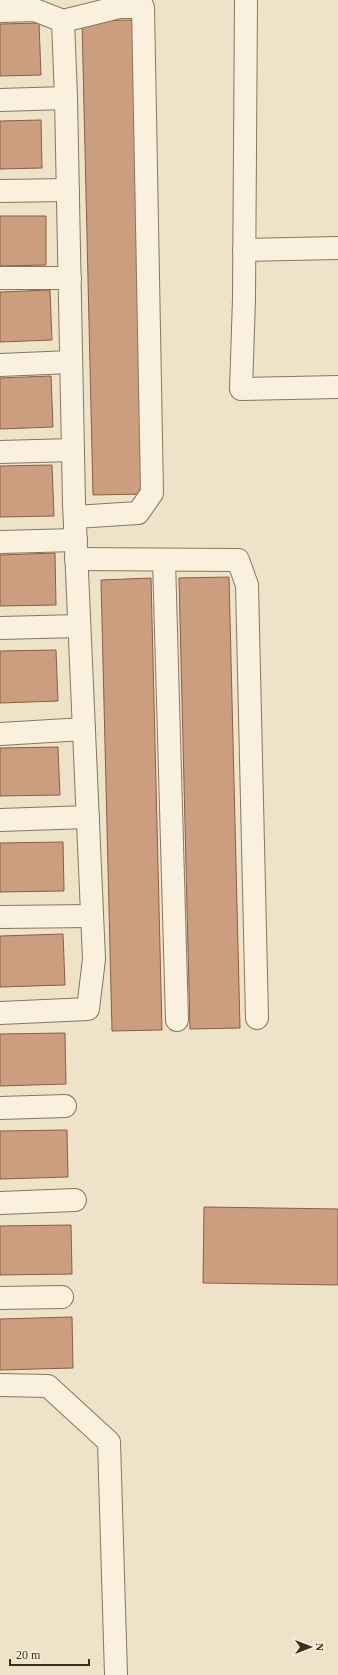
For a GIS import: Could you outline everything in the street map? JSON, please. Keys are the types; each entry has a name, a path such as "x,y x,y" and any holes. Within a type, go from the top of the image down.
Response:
{"lane":[{"path":"246,0 244,250 241,389 338,387"},
{"path":"0,11 35,10 63,20 119,7 143,7 152,493 138,512 75,517"},
{"path":"0,1013 88,1009 94,959 76,549 63,20"},
{"path":"0,100 66,98"},
{"path":"0,191 68,190"},
{"path":"244,250 338,248"},
{"path":"0,278 70,278"},
{"path":"0,365 71,362"},
{"path":"0,452 73,450"},
{"path":"0,542 76,549 164,560 238,560 247,585 257,1018"},
{"path":"164,560 177,1020"},
{"path":"0,628 79,626"},
{"path":"0,734 84,729"},
{"path":"0,820 88,817"},
{"path":"0,918 92,916"},
{"path":"0,1108 65,1106"},
{"path":"0,1203 75,1200"},
{"path":"0,1298 62,1297"},
{"path":"0,1385 48,1386 109,1442 116,1675"}],"building":[{"path":"133,20 144,494 93,495 82,21"},
{"path":"39,23 41,75 0,76 0,24"},
{"path":"41,120 42,168 0,169 0,121"},
{"path":"0,216 46,216 46,265 0,266"},
{"path":"50,290 52,340 0,342 0,292"},
{"path":"51,376 53,427 0,429 0,378"},
{"path":"52,465 54,516 0,517 0,466"},
{"path":"55,553 56,605 0,606 0,555"},
{"path":"229,577 240,1028 190,1029 179,578"},
{"path":"151,578 162,1030 112,1031 101,580"},
{"path":"56,650 58,701 0,703 0,651"},
{"path":"58,747 60,795 0,796 0,748"},
{"path":"63,842 64,891 0,892 0,843"},
{"path":"63,934 65,985 0,987 0,936"},
{"path":"65,1033 66,1084 0,1086 0,1034"},
{"path":"67,1130 68,1177 0,1179 0,1131"},
{"path":"204,1207 338,1209 338,1285 203,1283"},
{"path":"71,1225 72,1274 0,1275 0,1226"},
{"path":"72,1317 73,1368 0,1370 0,1319"}]}
